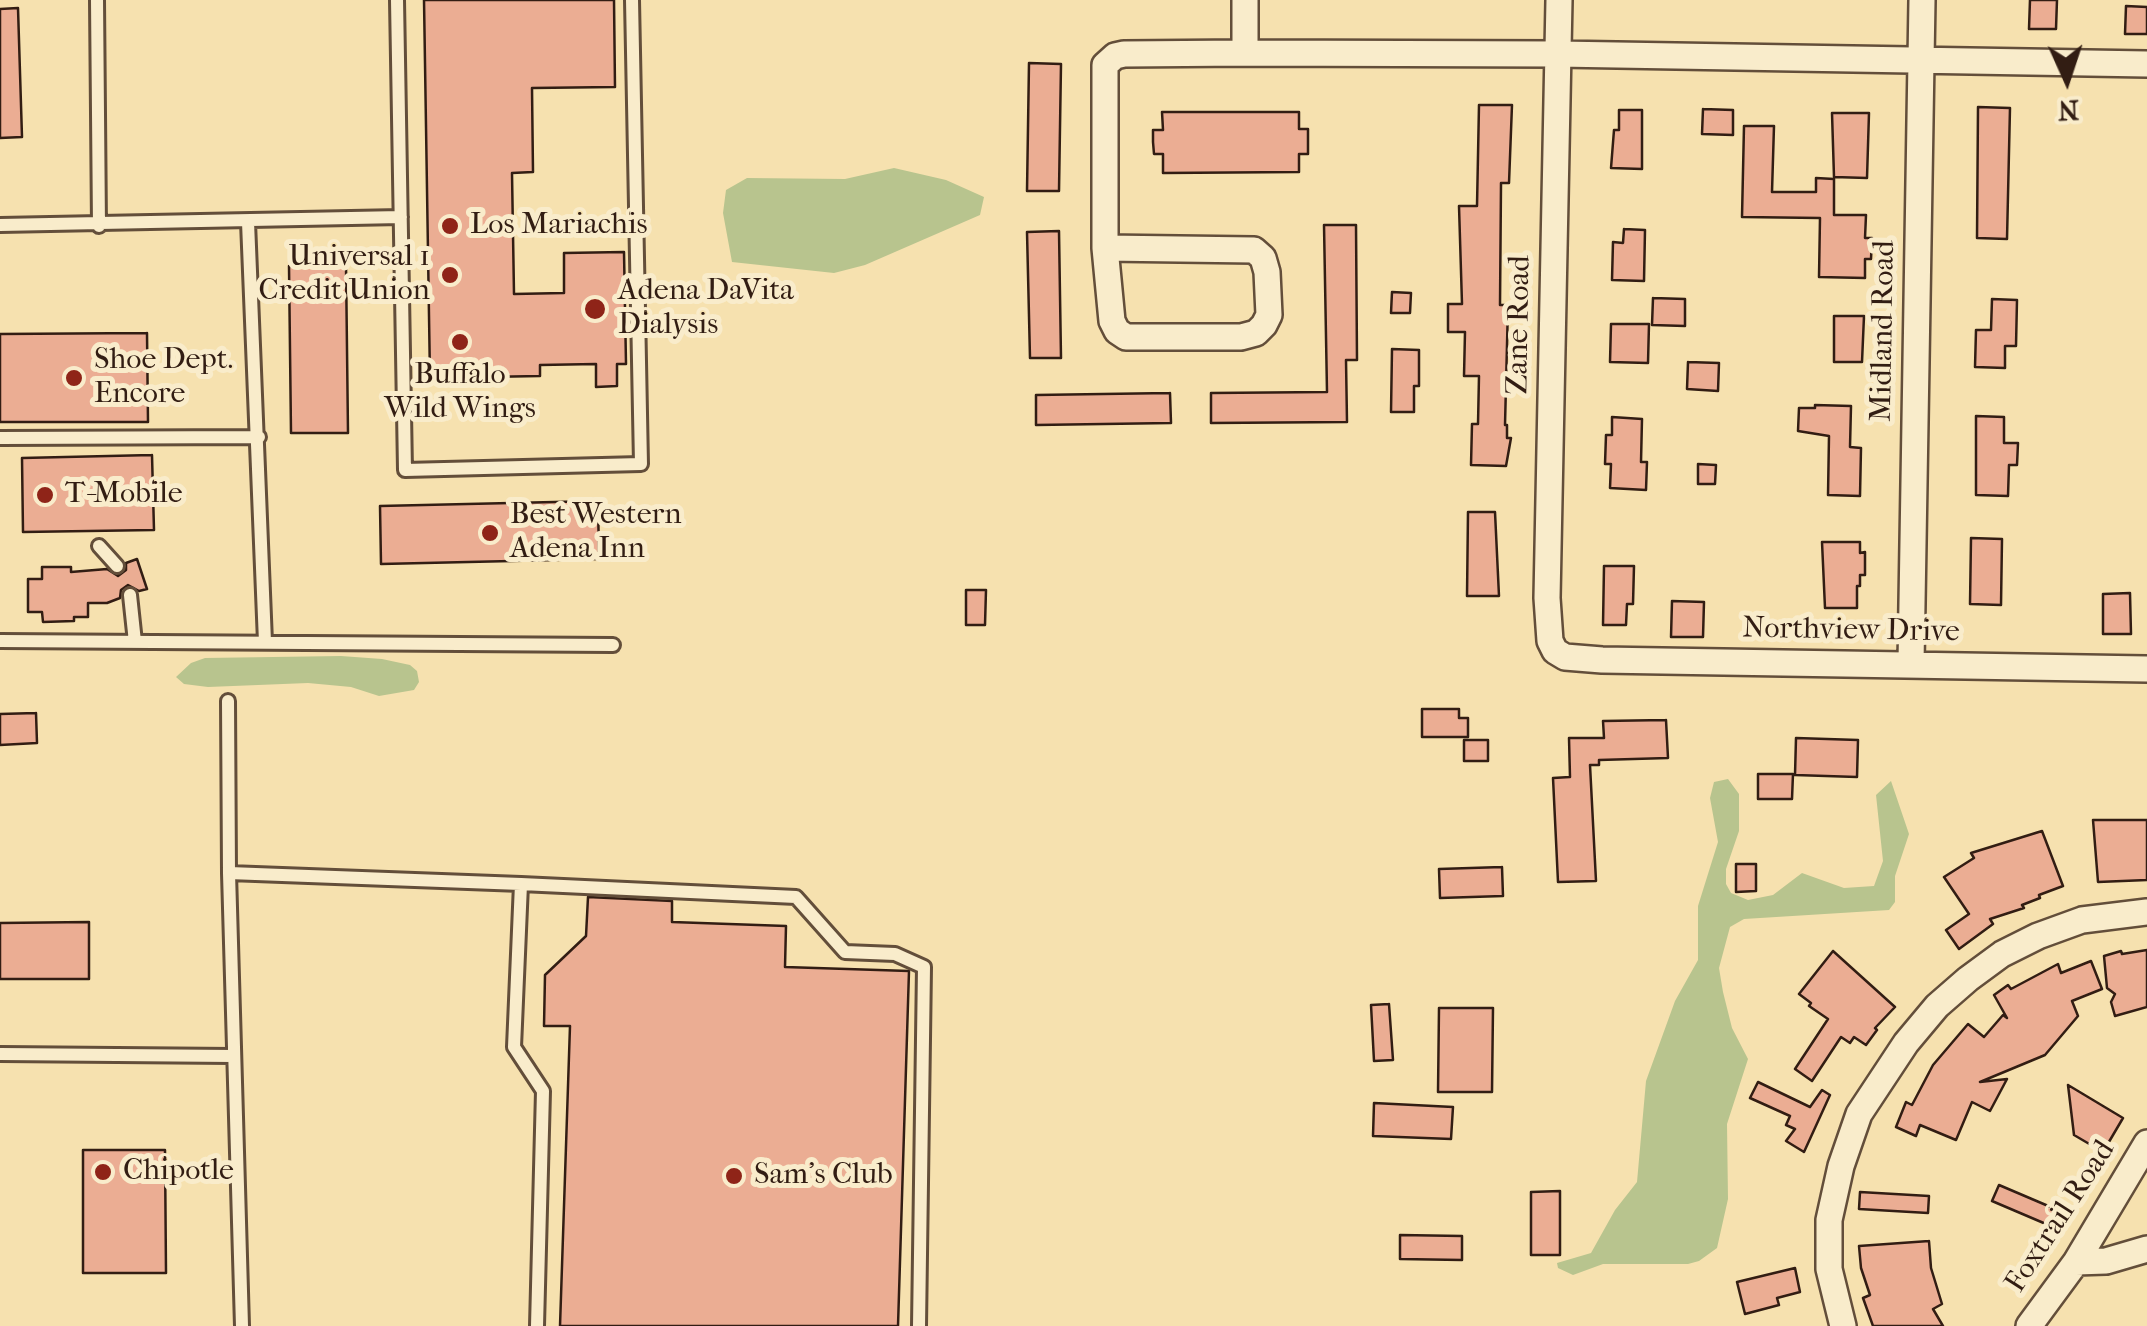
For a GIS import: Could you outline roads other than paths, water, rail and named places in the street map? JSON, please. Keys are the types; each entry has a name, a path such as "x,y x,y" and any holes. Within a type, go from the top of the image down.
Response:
{"street":[{"path":"1245,0 1246,53"},
{"name":"Zane Road","path":"1555,651 1550,641 1547,598 1558,0"},
{"name":"Midland Road","path":"1911,664 1922,0"},
{"path":"1105,248 1254,250 1264,258 1267,272 1268,315 1264,325 1256,333 1242,337 1126,337 1117,332 1112,321 1105,248 1105,65 1114,56 1124,54 1558,54 2147,64"},
{"name":"Northview Drive","path":"1555,651 1565,657 1602,660 2147,670"},
{"path":"1842,1326 1829,1269 1829,1220 1841,1166 1859,1114 1906,1043 1937,1006 2002,954 2082,920 2147,912"},
{"name":"Foxtrail Road","path":"2029,1326 2076,1262 2147,1143"},
{"path":"2076,1262 2106,1260 2147,1249"}],"lane":[{"path":"97,0 99,226"},
{"path":"397,0 405,470 641,464 632,0"},
{"path":"0,225 400,217"},
{"path":"248,222 265,642"},
{"path":"0,438 258,437"},
{"path":"99,546 117,566"},
{"path":"130,594 135,642"},
{"path":"0,641 613,645"},
{"path":"228,701 232,1056 242,1326"},
{"path":"230,873 796,897 845,952 894,954 924,968 918,1326"},
{"path":"521,884 514,1047 543,1092 537,1326"},
{"path":"0,1054 232,1056"}],"place":[{"name":"Los Mariachis","path":"450,226"},
{"name":"Universal 1 Credit Union","path":"450,275"},
{"name":"Adena DaVita Dialysis","path":"595,309"},
{"name":"Buffalo Wild Wings","path":"460,342"},
{"name":"Shoe Dept. Encore","path":"74,378"},
{"name":"T-Mobile","path":"45,495"},
{"name":"Best Western Adena Inn","path":"490,533"},
{"name":"Chipotle","path":"103,1172"},
{"name":"Sam's Club","path":"734,1176"}]}
